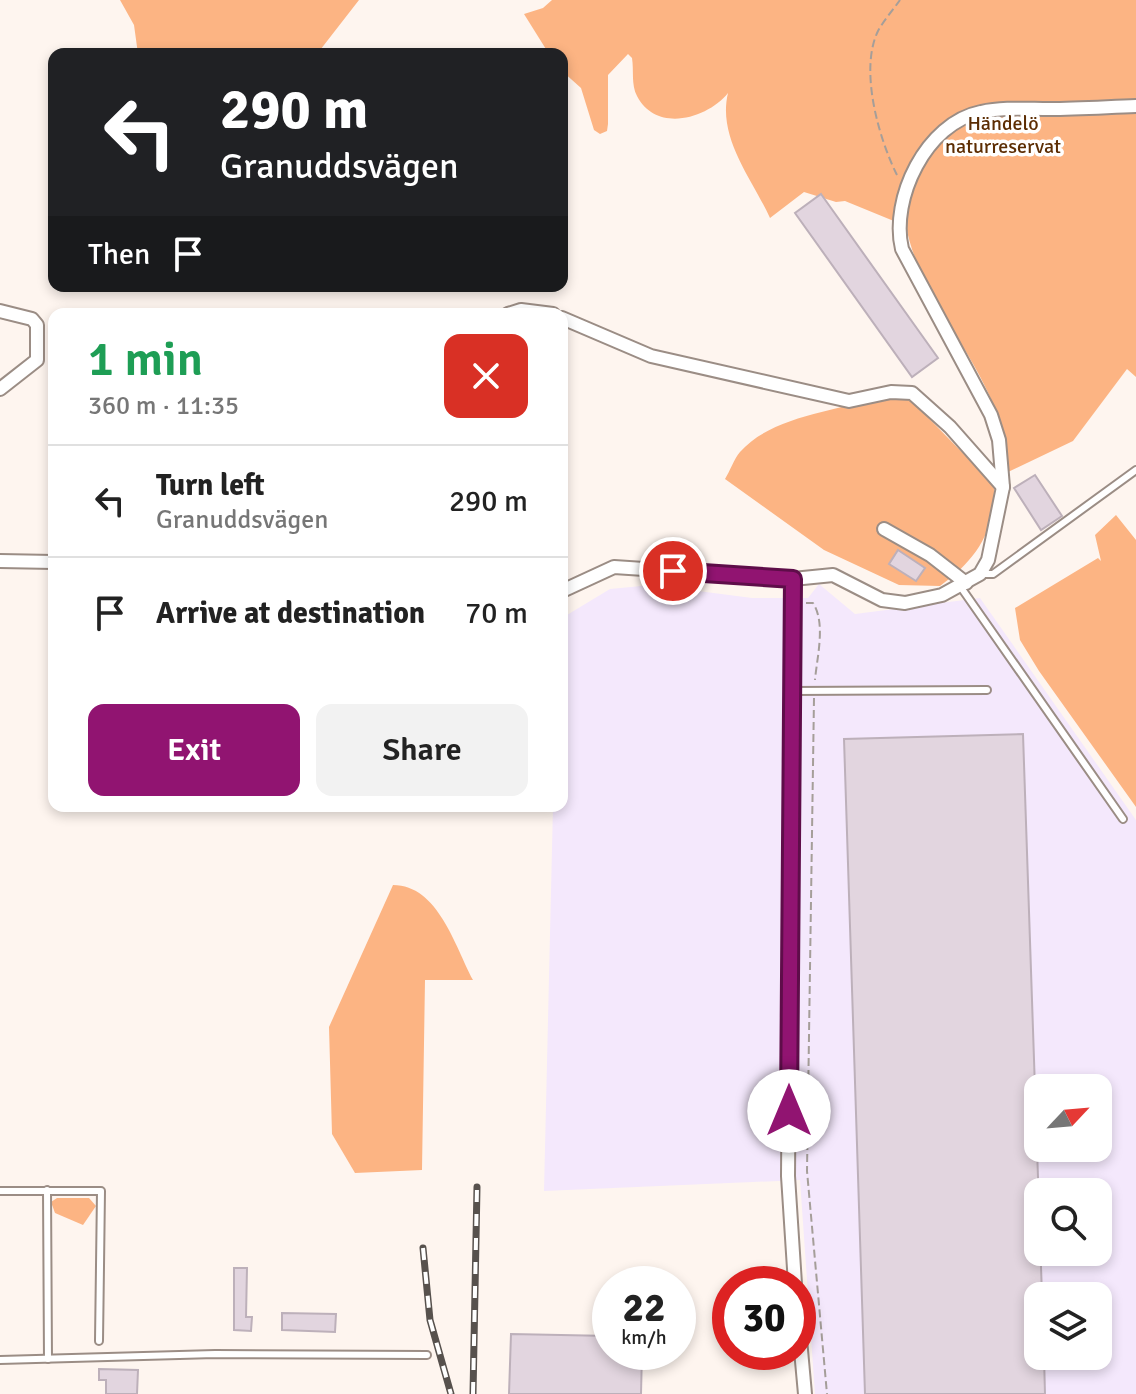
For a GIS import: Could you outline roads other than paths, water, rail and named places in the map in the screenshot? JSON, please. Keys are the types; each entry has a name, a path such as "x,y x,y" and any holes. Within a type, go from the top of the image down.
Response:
{"street":[{"path":"568,588 614,567 793,579 833,575 882,600 905,603 920,602 980,574 996,530 1003,487 999,440 991,415 902,249 898,234 899,203 910,175 932,145 955,124 979,112 1136,106"},
{"path":"0,311 32,319 37,325 37,360 0,389"},
{"path":"568,321 651,356 849,401 891,392 912,393 940,417 1003,487"},
{"path":"884,529 930,555 963,584"},
{"path":"0,561 48,562"},
{"path":"793,579 788,1176 794,1266"},
{"path":"803,1370 805,1394"}],"lane":[{"path":"980,574 993,574 1136,470"},
{"path":"963,584 1123,819"},
{"path":"792,691 987,690"},
{"path":"47,1190 48,1359"},
{"path":"0,1191 101,1191 99,1341"},
{"path":"0,1360 215,1354 427,1355"}],"railway":[{"path":"473,1394 477,1187"},
{"path":"423,1248 430,1320 451,1394"}],"park label":[{"name":"Händelö naturreservat","path":"1003,134"}]}
